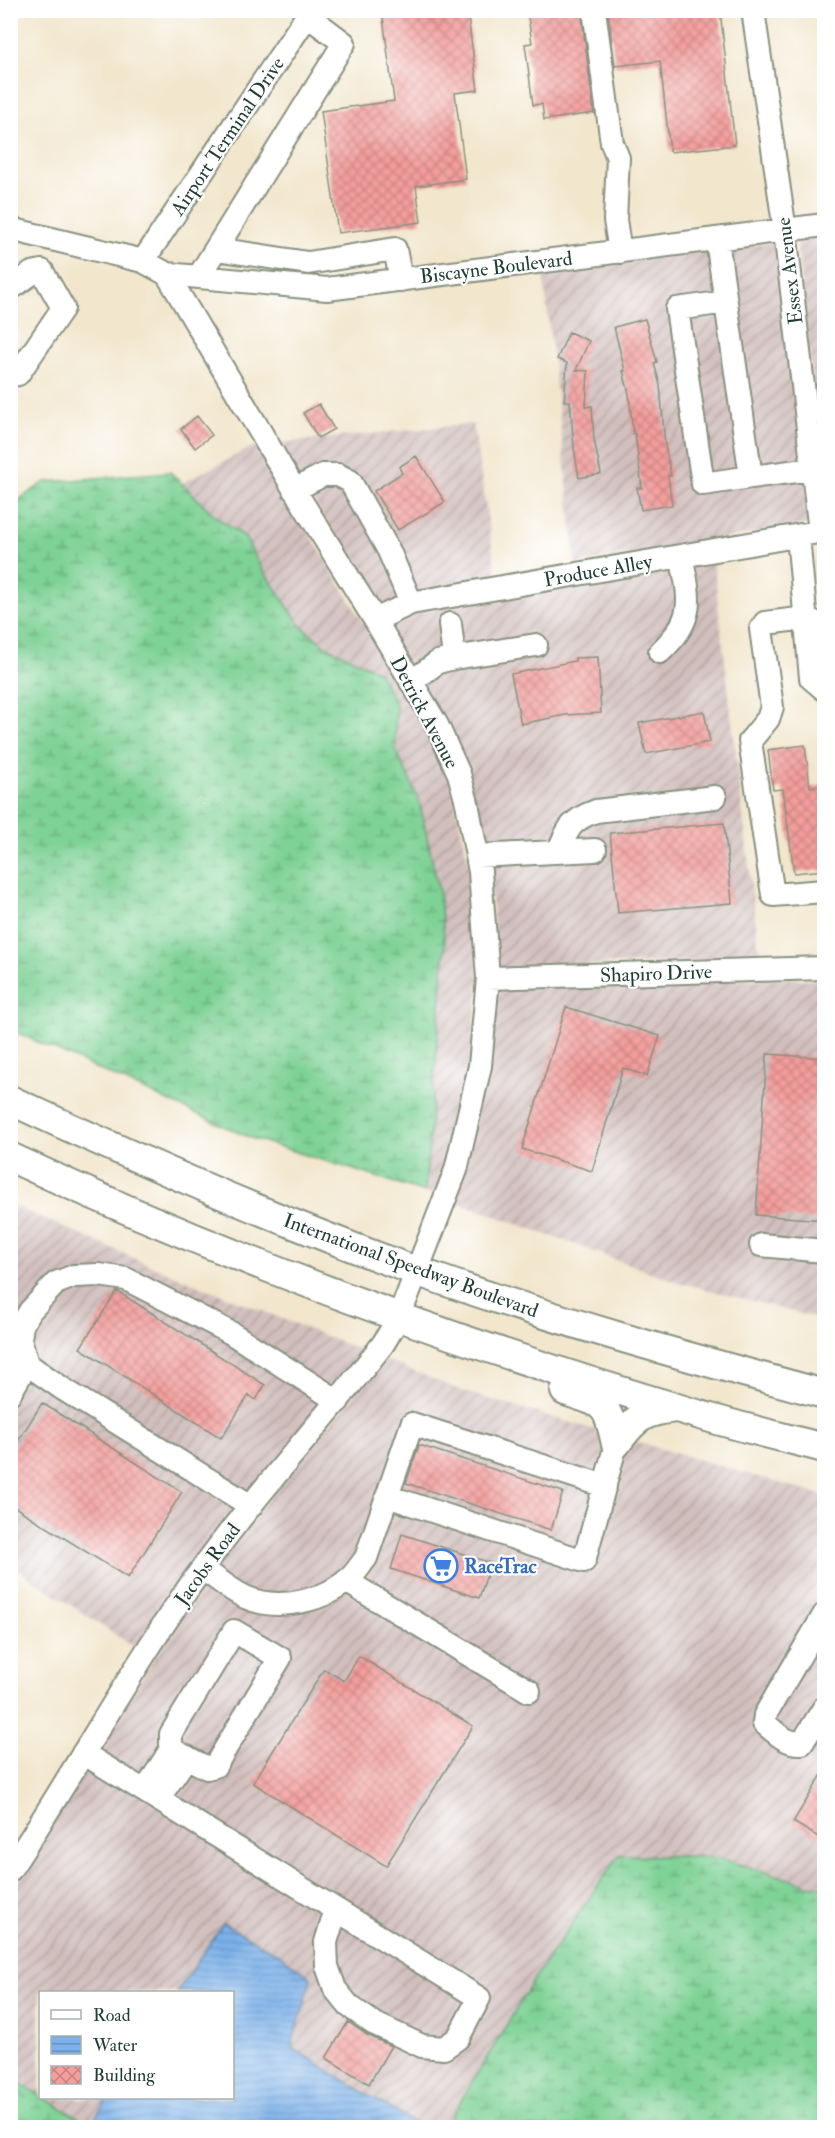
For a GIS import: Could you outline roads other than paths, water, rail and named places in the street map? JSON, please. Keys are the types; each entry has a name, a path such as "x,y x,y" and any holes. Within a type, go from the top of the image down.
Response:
{"main road":[{"name":"International Speedway Boulevard","path":"10,1100 178,1177 417,1271 584,1326 825,1394"},
{"path":"10,1157 258,1264 399,1317 549,1368 676,1407 825,1448"},
{"path":"455,1336 496,1369 598,1402 608,1412 616,1444"},
{"path":"616,1444 631,1423 658,1409 676,1407"}],"street":[{"path":"594,10 612,143 618,158 615,219 620,252"},
{"name":"Essex Avenue","path":"753,10 785,231 822,532"},
{"path":"199,276 344,42 310,13"},
{"name":"Airport Terminal Drive","path":"143,261 310,13"},
{"name":"Biscayne Boulevard","path":"168,274 327,289 825,225"},
{"path":"10,229 143,261 168,274"},
{"path":"717,240 751,477"},
{"path":"10,375 18,374 63,308 42,272 53,241"},
{"path":"216,249 308,263 395,249 401,280"},
{"path":"10,289 32,273 42,272"},
{"name":"Detrick Avenue","path":"168,274 294,490 437,725 459,774 467,803 480,872 488,978 480,1066 456,1170 417,1271"},
{"path":"726,302 677,309 693,486 813,469"},
{"path":"294,490 323,475 338,475 350,481 390,551 411,603"},
{"name":"Produce Alley","path":"375,620 411,603 822,532"},
{"path":"798,536 816,623 812,678 825,688"},
{"path":"660,652 675,638 686,619 688,587 681,556"},
{"path":"816,623 765,622 761,629 771,707 768,719 750,741 773,895 825,891"},
{"path":"450,624 454,658"},
{"path":"411,682 438,662 536,645"},
{"path":"558,852 568,828 581,817 596,812 715,797"},
{"path":"477,856 595,850"},
{"name":"Shapiro Drive","path":"488,978 825,968"},
{"path":"762,1245 825,1251"},
{"name":"Jacobs Road","path":"10,1869 174,1609 251,1506 383,1344 399,1317 417,1271"},
{"path":"251,1506 63,1389 27,1364 20,1340 22,1325 30,1311 56,1283 74,1276 99,1275 126,1279 231,1333 338,1401"},
{"path":"10,1393 27,1364"},
{"path":"203,1569 245,1597 273,1605 306,1600 336,1588 353,1575 366,1558 412,1424 605,1486"},
{"path":"387,1496 584,1561 616,1444"},
{"path":"346,1581 529,1691"},
{"path":"825,1615 765,1715 765,1723 782,1738 794,1744 802,1743 825,1708"},
{"path":"234,1631 280,1659 215,1766 207,1768 179,1753 171,1734 234,1631"},
{"path":"83,1753 479,1998 458,2038 444,2048 423,2046 373,2023 349,2006 334,1989 327,1966 326,1942 336,1910"},
{"path":"151,1795 179,1753"}],"water":[{"path":"223,1923 280,1955 311,1978 292,2043 294,2049 420,2127 94,2128 90,2125 107,2099 234,2099 234,1991 178,1991"}],"place":[{"name":"RaceTrac","path":"441,1566"}]}
